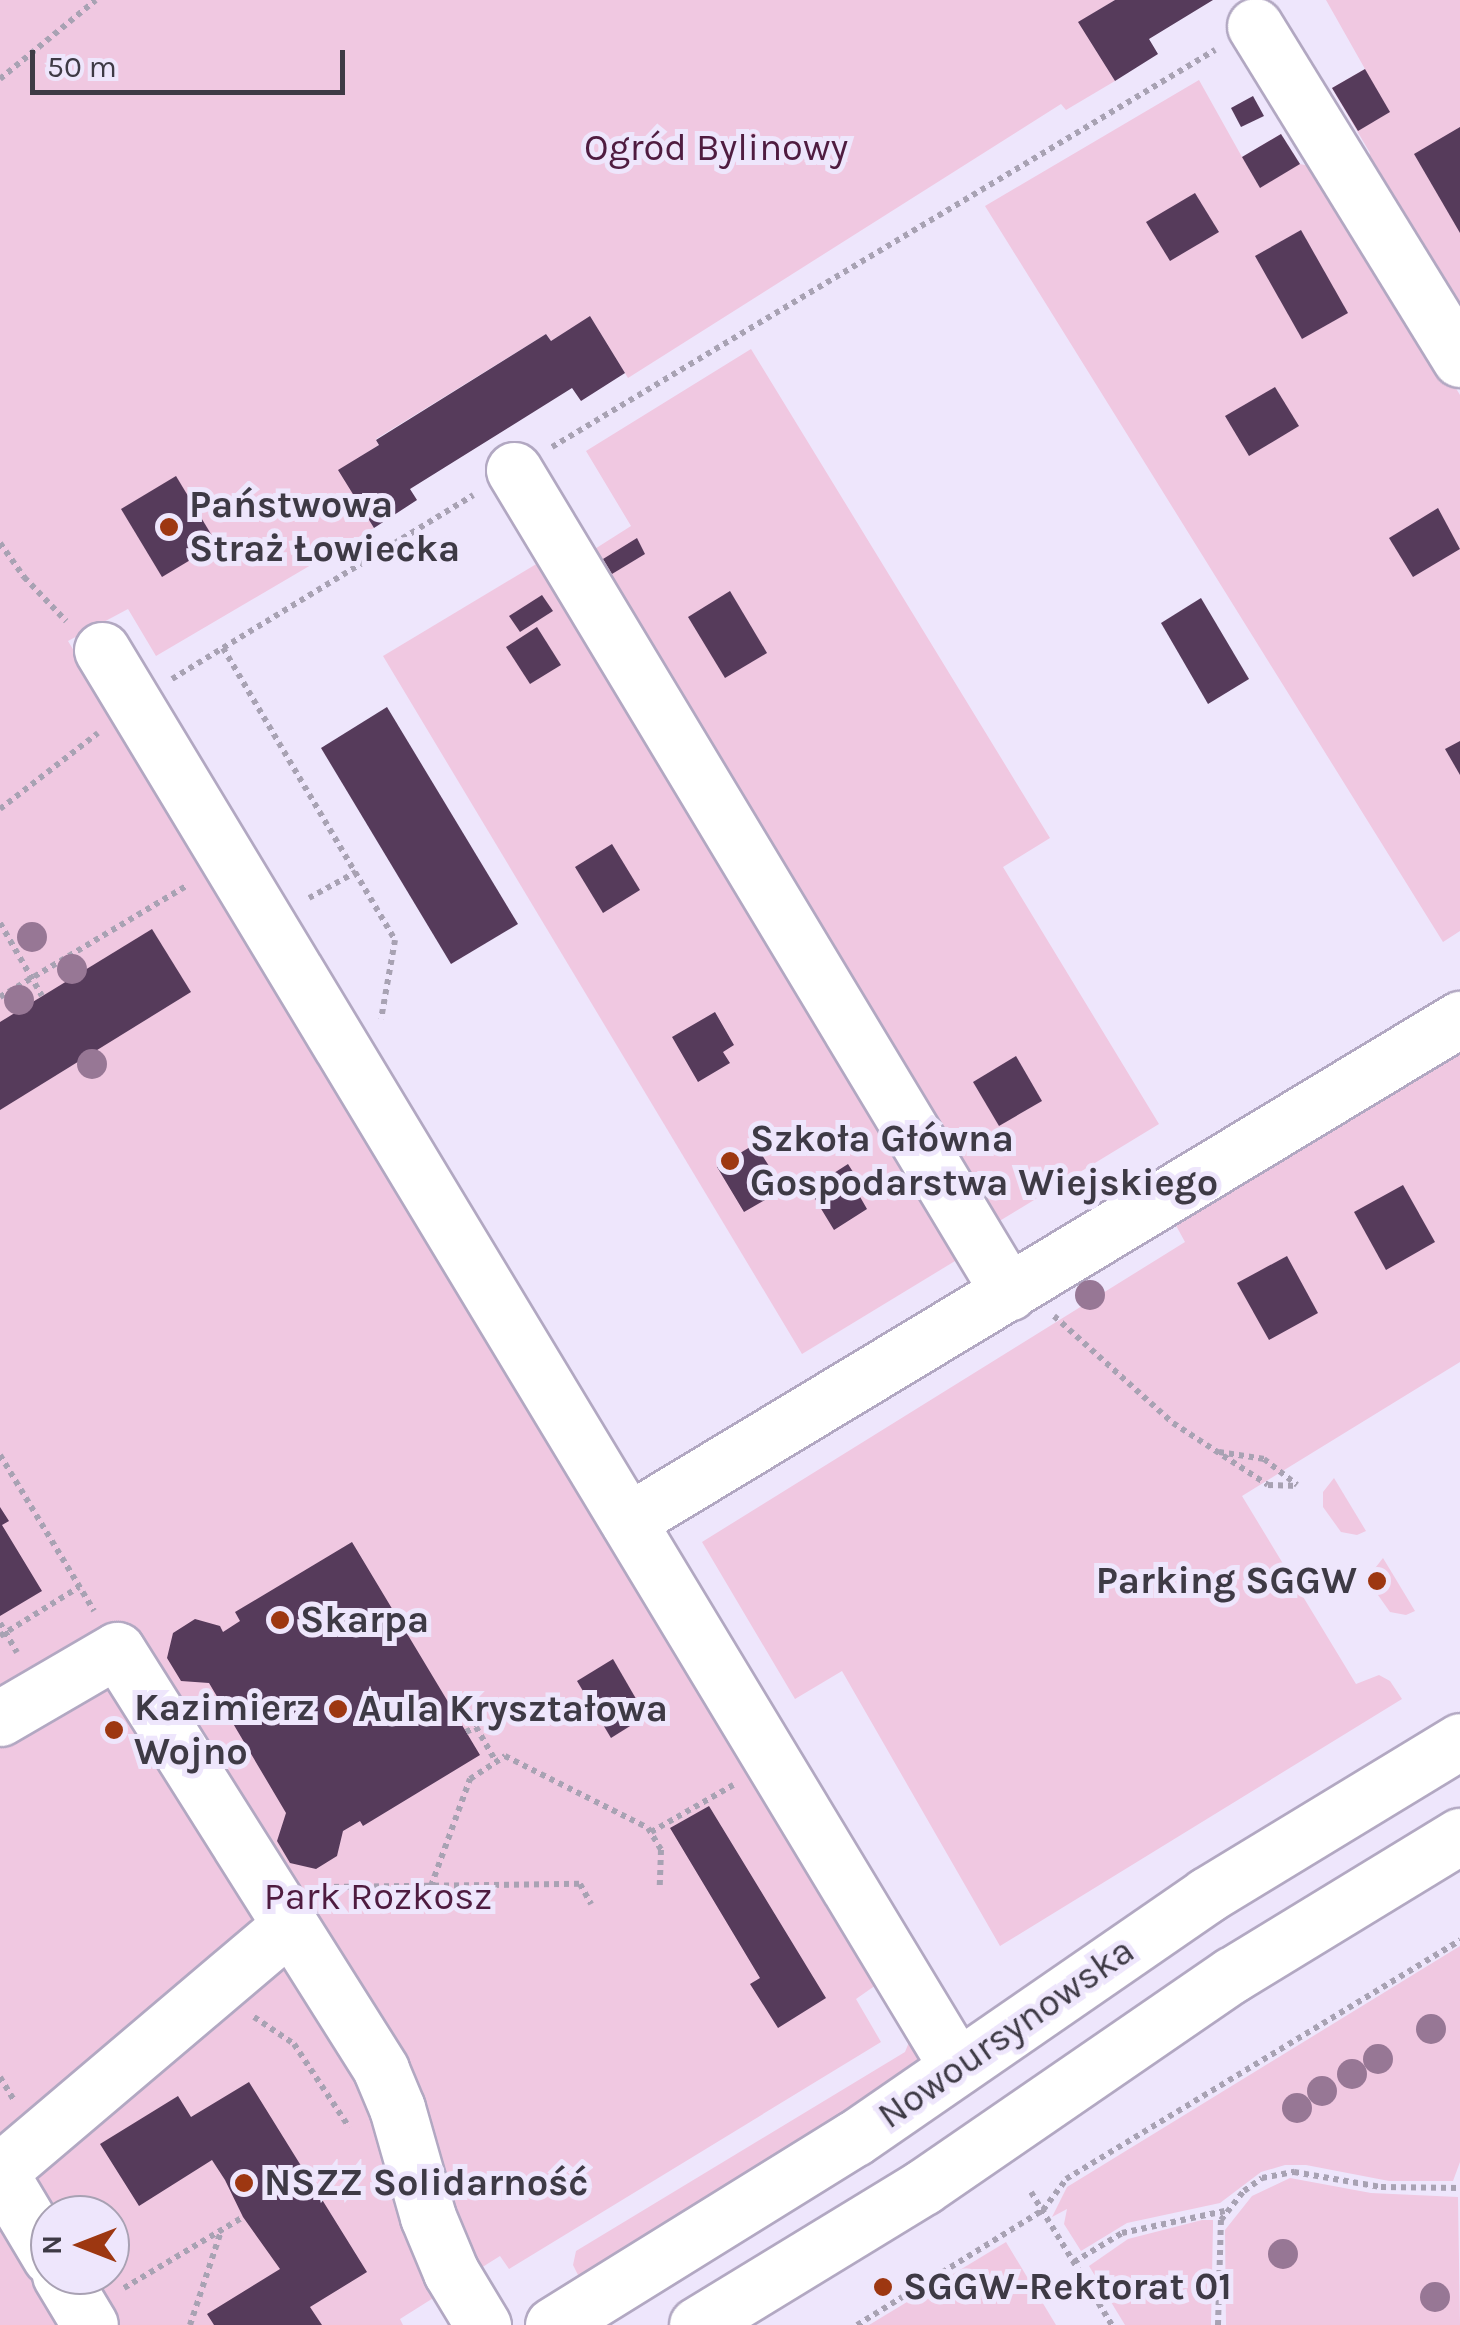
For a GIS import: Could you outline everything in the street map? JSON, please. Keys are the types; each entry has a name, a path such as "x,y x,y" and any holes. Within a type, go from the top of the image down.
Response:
{"street":[{"path":"1255,26 1460,359"},
{"path":"514,470 1008,1293"},
{"path":"102,650 958,2068"},
{"path":"628,1520 1460,1018"},
{"path":"0,1718 117,1650 381,2070 397,2108 428,2217 451,2272 483,2325"},
{"name":"Nowoursynowska","path":"552,2325 779,2187 958,2068 1159,1926 1460,1741"},
{"name":"Nowoursynowska","path":"697,2325 935,2178 1232,1975 1460,1836"},
{"path":"30,2224 0,2172 214,1990 278,1906"}],"path":[{"path":"0,79 96,0"},
{"path":"0,809 135,705 223,648 1255,26"},
{"path":"0,542 24,577 80,634 102,650"},
{"path":"223,648 396,940 368,1091"},
{"path":"0,997 228,860"},
{"path":"0,923 42,996"},
{"path":"1008,1293 1076,1332 1147,1402 1213,1450 1268,1484 1298,1486 1264,1459 1213,1450"},
{"path":"0,1455 117,1650"},
{"path":"0,1636 80,1587"},
{"path":"466,1732 476,1727 496,1761"},
{"path":"431,1886 470,1780 504,1756 650,1832 661,1850 660,1886"},
{"path":"650,1832 750,1776"},
{"path":"278,1906 431,1886 580,1884 591,1904"},
{"path":"857,2325 1043,2210 1066,2179 1460,1940"},
{"path":"214,1990 294,2044 354,2134"},
{"path":"1074,2262 1122,2233 1225,2210 1244,2191 1276,2173 1316,2174 1381,2187 1460,2188"},
{"path":"1031,2192 1112,2325"},
{"path":"1218,2325 1217,2255 1225,2210"},
{"path":"78,2304 243,2216"},
{"path":"190,2325 222,2230"}],"green space":[{"name":"Park Rozkosz","path":"0,0 1115,0 1079,22 1115,81 1066,110 1061,104 628,378 590,317 551,341 546,334 376,439 379,445 339,470 374,528 156,656 128,609 68,641 876,1985 856,1999 881,2042 509,2269 500,2256 400,2319 403,2325 0,2325"},
{"path":"1326,0 1460,0 1460,338 1361,178 1370,153 1332,88 1365,69"},
{"path":"1199,80 1242,157 1281,134 1300,164 1322,169 1460,395 1460,931 1443,942 985,206"},
{"path":"751,349 1050,838 1003,867 1159,1124 988,1228 579,559 631,526 586,451"},
{"path":"543,560 960,1258 802,1354 383,656"},
{"path":"1460,1044 1460,1362 1242,1496 1356,1684 1379,1675 1390,1681 1402,1699 1000,1946 842,1671 795,1699 702,1542 1185,1242 1173,1220"},
{"path":"1334,1478 1366,1531 1357,1535 1341,1532 1323,1507 1323,1492"},
{"path":"1383,1558 1415,1611 1406,1615 1390,1612 1373,1588 1372,1572"},
{"path":"1460,1946 1460,2162 1453,2181 1389,2181 1306,2165 1285,2165 1261,2172 1220,2203 1127,2223 1081,2251 1064,2224 1067,2209 1052,2217 1067,2187"},
{"path":"914,2030 920,2055 914,2071 581,2281 573,2265 576,2251 905,2052"},
{"path":"1290,2178 1371,2193 1458,2197 1460,2325 1226,2325 1225,2230 1252,2196"},
{"path":"1213,2220 1211,2325 1125,2325 1089,2266 1128,2239"},
{"path":"1006,2242 1056,2325 869,2325"}],"building":[{"path":"1115,0 1213,0 1149,39 1158,54 1115,81 1078,22"},
{"path":"1365,69 1390,112 1358,131 1332,88"},
{"path":"1253,96 1264,116 1241,127 1231,108"},
{"path":"1460,127 1460,233 1414,154"},
{"path":"1281,134 1300,164 1260,188 1242,157"},
{"path":"1195,193 1219,232 1170,261 1146,222"},
{"path":"1301,230 1348,313 1302,339 1255,256"},
{"path":"590,316 625,373 581,401 572,388 410,489 417,500 374,528 338,470 379,445 376,440 546,334 551,341"},
{"path":"1275,387 1299,426 1249,456 1225,416"},
{"name":"Państwowa Straż Łowiecka","path":"176,476 217,544 162,577 121,509"},
{"path":"1438,508 1460,549 1413,577 1389,538"},
{"path":"637,538 645,554 612,574 603,559"},
{"path":"730,591 767,653 725,678 688,617"},
{"path":"542,595 553,611 520,632 509,616"},
{"path":"1201,598 1249,679 1208,704 1161,623"},
{"path":"537,627 561,665 530,684 506,647"},
{"path":"387,707 518,924 451,964 321,748"},
{"path":"1460,741 1460,775 1445,749"},
{"path":"612,844 640,890 603,913 575,867"},
{"path":"152,929 191,992 0,1110 0,1022"},
{"path":"715,1012 734,1045 723,1052 730,1063 698,1082 672,1037"},
{"path":"1016,1056 1042,1101 999,1126 973,1082"},
{"path":"755,1144 776,1177 758,1188 765,1200 744,1212 717,1167"},
{"path":"848,1164 865,1191 859,1195 867,1209 834,1230 809,1189"},
{"path":"1403,1185 1435,1242 1386,1270 1354,1212"},
{"path":"1287,1256 1318,1313 1269,1340 1237,1283"},
{"path":"0,1507 9,1521 2,1525 42,1591 0,1616"},
{"name":"Aula Kryształowa","path":"352,1542 480,1755 363,1826 360,1821 343,1831 337,1856 316,1869 290,1863 277,1841 286,1813 209,1683 181,1681 167,1658 173,1633 195,1619 220,1626 223,1632 240,1621 235,1612"},
{"path":"613,1659 646,1716 611,1738 577,1681"},
{"path":"709,1806 826,1998 778,2028 750,1984 760,1978 670,1828"},
{"path":"249,2082 367,2272 310,2307 322,2325 214,2325 207,2314 280,2269 243,2217 225,2180 212,2160 139,2206 100,2144 178,2096 191,2117"}],"place":[{"name":"Państwowa Straż Łowiecka","path":"169,527"},
{"name":"Szkoła Główna Gospodarstwa Wiejskiego","path":"730,1161"},
{"name":"Parking SGGW","path":"1377,1581"},
{"name":"Skarpa","path":"280,1620"},
{"name":"Aula Kryształowa","path":"338,1709"},
{"name":"Kazimierz Wojno","path":"114,1730"},
{"name":"NSZZ Solidarność","path":"244,2183"},
{"name":"SGGW-Rektorat 01","path":"883,2287"}],"park label":[{"name":"Ogród Bylinowy","path":"716,148"}]}
